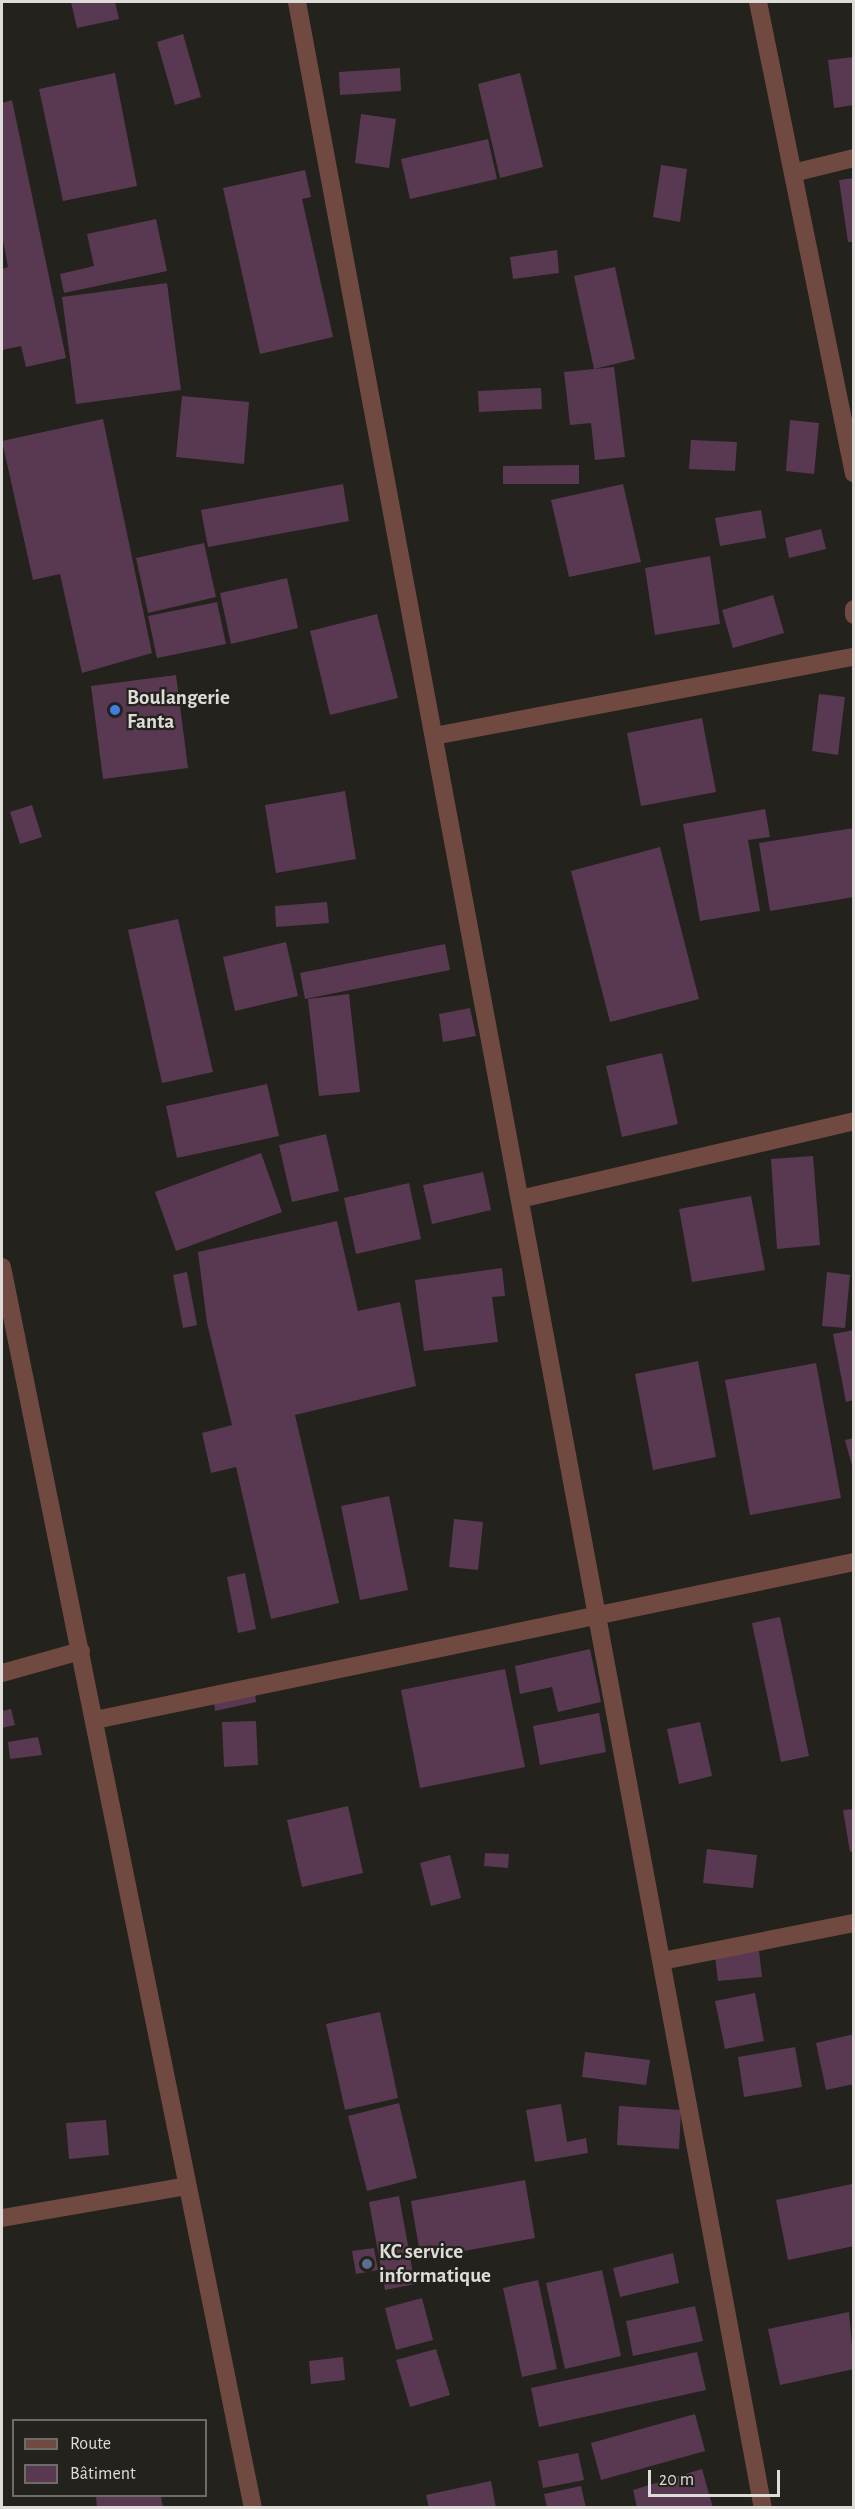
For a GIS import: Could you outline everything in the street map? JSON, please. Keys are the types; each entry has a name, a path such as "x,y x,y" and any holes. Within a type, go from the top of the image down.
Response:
{"street":[{"path":"297,2 763,2508"},
{"path":"758,2 854,473"},
{"path":"793,173 854,158"},
{"path":"854,609 854,615"},
{"path":"434,736 854,657"},
{"path":"520,1198 854,1120"},
{"path":"2,1267 253,2508"},
{"path":"95,1720 854,1562"},
{"path":"2,1673 81,1651"},
{"path":"662,1961 854,1923"},
{"path":"2,2218 187,2186"}],"building":[{"path":"71,2 115,2 119,19 77,28"},
{"path":"183,34 201,97 175,105 157,42"},
{"path":"854,57 854,105 834,108 828,60"},
{"path":"400,68 401,91 340,95 339,72"},
{"path":"115,73 137,186 63,201 39,89"},
{"path":"520,73 543,167 500,178 478,84"},
{"path":"12,100 66,358 26,367 21,346 2,350 2,269 8,267 2,235 2,103"},
{"path":"361,114 396,119 389,168 355,163"},
{"path":"488,139 497,179 410,199 401,159"},
{"path":"661,165 687,169 680,222 653,217"},
{"path":"305,170 311,197 302,199 333,337 260,354 223,188"},
{"path":"854,178 854,242 848,242 839,180"},
{"path":"156,219 167,271 64,293 60,274 94,266 87,234"},
{"path":"557,250 559,273 513,279 510,257"},
{"path":"615,267 635,359 594,369 574,276"},
{"path":"167,283 181,390 76,404 62,297"},
{"path":"614,367 625,457 595,460 591,423 570,425 564,372"},
{"path":"541,388 542,409 479,412 478,391"},
{"path":"182,396 249,402 244,464 176,457"},
{"path":"103,419 152,653 82,673 60,574 33,580 2,441"},
{"path":"790,420 819,423 814,474 786,471"},
{"path":"691,440 737,442 735,471 689,469"},
{"path":"579,465 579,484 503,484 503,466"},
{"path":"343,484 349,521 208,547 201,510"},
{"path":"623,484 641,562 569,577 551,500"},
{"path":"761,510 766,538 720,546 715,518"},
{"path":"821,529 826,549 789,558 785,538"},
{"path":"204,543 216,597 148,613 136,558"},
{"path":"710,556 720,624 655,635 645,568"},
{"path":"287,578 298,628 231,644 220,593"},
{"path":"773,595 784,633 733,648 722,610"},
{"path":"217,602 226,644 157,658 148,616"},
{"path":"377,614 398,698 330,715 310,631"},
{"path":"176,675 188,768 103,779 91,686"},
{"path":"819,694 845,697 838,755 812,751"},
{"path":"702,718 716,792 641,806 627,733"},
{"path":"345,791 356,859 276,873 265,805"},
{"path":"32,805 42,837 20,844 10,812"},
{"path":"765,809 770,837 748,840 760,911 700,921 683,824"},
{"path":"854,828 854,897 770,911 759,843"},
{"path":"660,847 699,999 610,1022 571,871"},
{"path":"327,902 329,923 276,927 275,906"},
{"path":"178,919 213,1072 162,1083 128,930"},
{"path":"286,942 298,996 235,1011 223,957"},
{"path":"445,944 450,970 305,999 300,973"},
{"path":"349,994 360,1092 319,1096 308,999"},
{"path":"470,1008 476,1036 443,1042 439,1014"},
{"path":"662,1053 678,1124 622,1137 606,1066"},
{"path":"267,1084 279,1136 177,1158 166,1106"},
{"path":"326,1134 339,1191 292,1202 279,1145"},
{"path":"261,1153 282,1212 176,1251 155,1192"},
{"path":"813,1156 820,1245 777,1249 771,1159"},
{"path":"483,1172 491,1210 432,1224 423,1185"},
{"path":"409,1183 421,1239 356,1254 344,1198"},
{"path":"751,1196 765,1270 692,1282 679,1209"},
{"path":"337,1221 358,1311 400,1302 416,1386 295,1415 339,1603 271,1619 236,1467 211,1473 202,1433 232,1425 207,1323 198,1252"},
{"path":"502,1268 505,1296 492,1297 498,1342 424,1351 415,1280"},
{"path":"187,1272 197,1325 183,1328 173,1275"},
{"path":"827,1272 850,1275 845,1328 822,1326"},
{"path":"854,1330 854,1400 846,1402 833,1334"},
{"path":"698,1361 716,1457 653,1470 635,1374"},
{"path":"816,1363 841,1498 750,1515 725,1380"},
{"path":"854,1438 854,1469 853,1469 845,1440"},
{"path":"389,1496 408,1590 360,1600 341,1506"},
{"path":"454,1519 483,1522 478,1570 449,1567"},
{"path":"245,1573 256,1629 238,1633 227,1577"},
{"path":"780,1617 809,1756 781,1762 752,1623"},
{"path":"590,1649 601,1702 558,1712 552,1687 520,1694 515,1666"},
{"path":"505,1669 525,1767 420,1788 401,1690"},
{"path":"255,1694 256,1702 215,1711 214,1703"},
{"path":"11,1709 15,1725 2,1728 2,1711"},
{"path":"599,1713 606,1752 540,1765 533,1726"},
{"path":"256,1721 258,1765 224,1767 222,1722"},
{"path":"700,1722 712,1776 679,1784 667,1729"},
{"path":"38,1737 42,1755 10,1759 8,1742"},
{"path":"348,1806 363,1873 302,1887 287,1820"},
{"path":"854,1809 854,1851 850,1852 843,1810"},
{"path":"707,1849 757,1855 753,1888 703,1883"},
{"path":"485,1853 509,1854 508,1868 484,1866"},
{"path":"450,1855 461,1898 431,1906 420,1863"},
{"path":"759,1951 762,1977 718,1981 715,1956"},
{"path":"755,1993 764,2041 725,2049 715,2001"},
{"path":"380,2012 398,2098 345,2110 326,2024"},
{"path":"854,2034 854,2084 826,2090 816,2043"},
{"path":"795,2047 802,2087 744,2097 738,2057"},
{"path":"585,2052 650,2060 646,2085 582,2077"},
{"path":"399,2103 417,2178 367,2191 348,2116"},
{"path":"561,2104 567,2142 586,2138 588,2153 535,2162 526,2110"},
{"path":"619,2106 681,2110 679,2149 617,2145"},
{"path":"106,2120 109,2155 69,2159 66,2123"},
{"path":"525,2180 535,2238 421,2259 411,2201"},
{"path":"852,2184 854,2246 788,2260 776,2200"},
{"path":"399,2196 415,2284 385,2290 369,2202"},
{"path":"374,2248 378,2270 356,2274 352,2251"},
{"path":"673,2253 679,2283 620,2297 613,2268"},
{"path":"602,2270 621,2356 565,2369 546,2283"},
{"path":"538,2280 557,2369 522,2377 503,2288"},
{"path":"422,2298 433,2340 396,2350 385,2308"},
{"path":"695,2306 703,2341 633,2356 626,2321"},
{"path":"849,2312 854,2369 780,2385 768,2329"},
{"path":"436,2349 450,2395 410,2407 396,2360"},
{"path":"697,2352 706,2390 539,2427 531,2388"},
{"path":"343,2357 345,2380 311,2384 309,2361"},
{"path":"695,2414 705,2451 601,2480 591,2443"},
{"path":"578,2453 584,2480 543,2488 538,2461"},
{"path":"702,2469 713,2508 637,2508 633,2490"},
{"path":"491,2481 496,2508 429,2508 426,2495"},
{"path":"581,2486 586,2508 547,2508 544,2494"},
{"path":"96,2497 161,2497 163,2508 97,2508"}],"place":[{"name":"Boulangerie Fanta","path":"115,710"},
{"name":"KC service informatique","path":"367,2264"}]}
